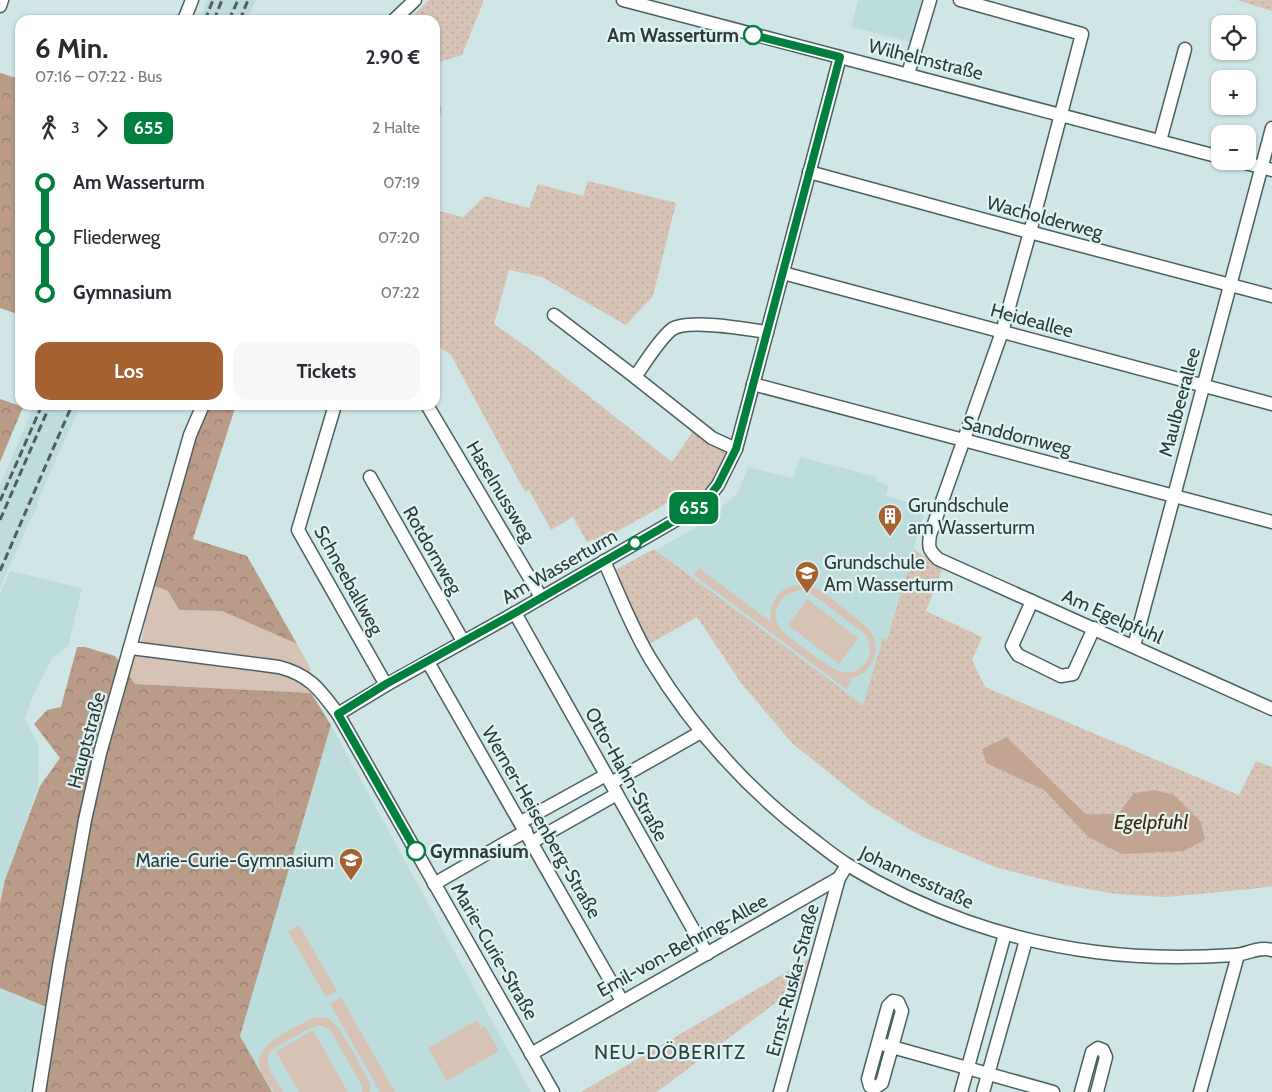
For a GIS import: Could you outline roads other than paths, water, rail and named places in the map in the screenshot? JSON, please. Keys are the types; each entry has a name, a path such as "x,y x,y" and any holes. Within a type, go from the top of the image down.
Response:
{"street":[{"path":"0,6 2,0"},
{"path":"186,15 192,0"},
{"path":"399,15 415,0"},
{"name":"Wilhelmstraße","path":"622,0 1211,155"},
{"path":"908,74 930,0"},
{"path":"960,0 1082,34 1002,332 962,441"},
{"path":"1160,141 1185,49"},
{"name":"Am Wasserturm","path":"338,714 386,684 515,613 686,514 707,499 718,485 736,449 840,57"},
{"name":"Maulbeerallee","path":"1134,646 1230,285 1267,169 1272,128"},
{"name":"Wacholderweg","path":"809,172 1272,296"},
{"name":"Heideallee","path":"782,273 1272,404"},
{"path":"554,316 635,377 696,427 722,444 736,449"},
{"path":"635,377 665,337 680,325 727,326 767,332"},
{"name":"Sanddornweg","path":"753,384 1272,522"},
{"name":"Hauptstraße","path":"39,1092 85,820 100,753 190,435 201,410"},
{"name":"Schneeballweg","path":"334,410 298,530 386,684"},
{"name":"Haselnussweg","path":"430,410 541,597"},
{"name":"Am Egelpfuhl","path":"962,441 928,544 930,551 938,559 1272,709"},
{"name":"Rotdornweg","path":"370,477 463,641"},
{"name":"Johannesstraße","path":"604,561 650,658 701,732 742,778 768,802 847,865 895,891 946,914 1026,940 1081,950 1134,956 1238,955 1257,950 1272,950"},
{"path":"1032,601 1012,646 1018,655 1060,676 1073,674 1094,628"},
{"name":"Otto-Hahn-Straße","path":"515,613 707,954"},
{"name":"Marie-Curie-Straße","path":"131,648 279,667 294,671 320,689 338,714 553,1092"},
{"name":"Werner-Heisenberg-Straße","path":"428,662 622,1001"},
{"path":"434,884 701,732"},
{"path":"526,832 611,784"},
{"name":"Emil-von-Behring-Allee","path":"531,1054 839,878 847,865"},
{"name":"Ernst-Ruska-Straße","path":"780,1092 839,878"},
{"path":"961,1092 1005,934"},
{"path":"983,1092 1026,940"},
{"path":"1200,1092 1238,955"},
{"path":"893,1001 898,1002 902,1011 892,1047 882,1083 876,1087 870,1086 868,1082 888,1006 893,1001"},
{"path":"878,1044 1053,1092"},
{"path":"1081,1092 1092,1052 1098,1048 1103,1050 1106,1057 1097,1092"}],"water":[{"name":"Egelpfuhl","path":"1007,737 1086,814 1118,814 1134,793 1155,790 1174,795 1201,822 1205,840 1184,851 1122,854 1088,837 1044,790 986,763 982,749"}],"railway":[{"path":"207,15 213,0"},
{"path":"216,15 222,0"},
{"path":"231,15 238,0"},
{"path":"242,15 248,0"},
{"path":"0,501 40,410"},
{"path":"0,520 48,410"},
{"path":"0,571 70,410"}],"place":[{"name":"Am Wasserturm","path":"753,35"},
{"name":"Grundschule am Wasserturm","path":"890,537"},
{"name":"Grundschule Am Wasserturm","path":"807,594"},
{"name":"Gymnasium","path":"416,851"},
{"name":"Marie-Curie-Gymnasium","path":"351,881"}],"district":[{"name":"NEU-DÖBERITZ","path":"670,1052"}]}
